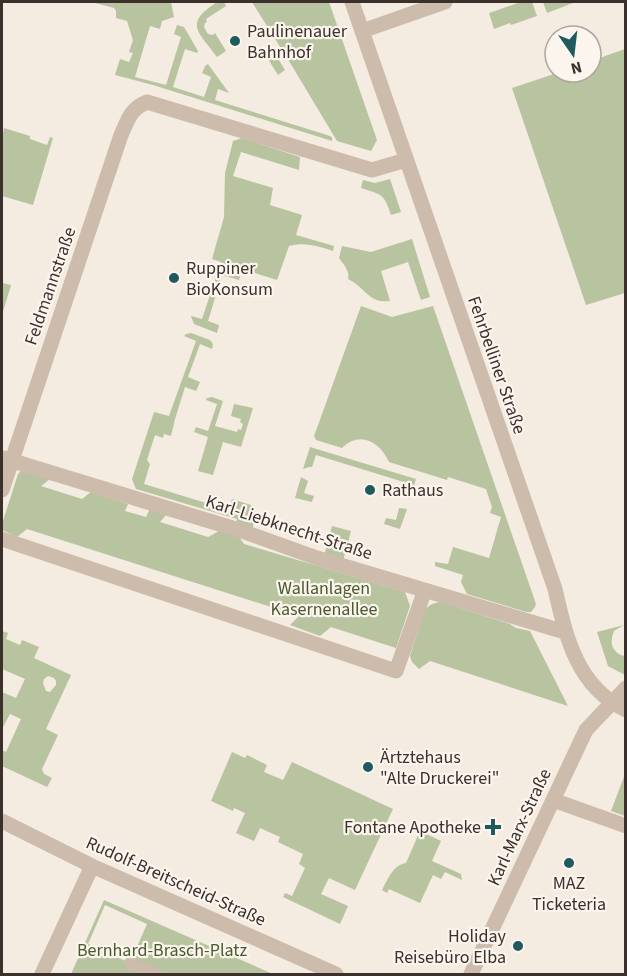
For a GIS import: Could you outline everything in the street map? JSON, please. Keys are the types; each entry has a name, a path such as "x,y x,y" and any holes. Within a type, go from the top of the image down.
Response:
{"street":[{"name":"Fehrbelliner Straße","path":"352,2 555,589 565,632 576,660 587,679 611,703 626,710"},
{"path":"362,31 445,2"},
{"name":"Feldmannstraße","path":"2,490 6,459 121,135 137,105 147,102 372,170 406,160"},
{"name":"Karl-Liebknecht-Straße","path":"6,459 239,530 317,558 565,632"},
{"path":"2,538 396,671 425,590"},
{"name":"Karl-Marx-Straße","path":"471,975 586,730 626,688"},
{"path":"553,800 626,826"},
{"name":"Rudolf-Breitscheid-Straße","path":"2,821 92,866 336,975"},
{"path":"42,975 92,866"},
{"path":"132,969 156,975"}],"green space":[{"path":"91,2 171,2 174,17 162,21 160,29 150,26 135,77 166,85 181,37 174,34 177,25 184,27 198,51 197,53 185,49 173,87 204,97 211,77 202,73 208,64 229,93 218,89 215,100 327,135 332,137 332,141 115,75 120,59 129,62 133,53 129,52 133,40 127,21 116,18 114,8"},
{"path":"217,2 224,2 226,6 206,19 204,27 208,34 215,33 226,51 217,57 200,34 197,22 200,16"},
{"path":"252,2 329,2 377,140 371,151 337,141"},
{"path":"521,2 532,2 537,16 494,29 489,13"},
{"path":"543,2 573,2 573,3 547,13"},
{"path":"625,49 625,293 586,305 512,88 543,78 543,84 603,84 603,57"},
{"path":"276,55 285,70 278,75 268,59"},
{"path":"4,128 30,136 30,139 47,145 50,137 53,138 33,205 2,196"},
{"path":"242,138 300,157 299,170 241,152 233,176 273,188 270,205 302,215 296,235 334,246 333,251 316,246 289,246 277,280 242,269 239,280 222,275 208,321 219,325 217,333 194,324 191,316 202,319 221,262 212,259 224,217 225,173 233,141"},
{"path":"390,179 401,212 391,215 381,196 361,188 363,180 375,183"},
{"path":"412,239 430,297 421,300 408,262 381,271 390,301 377,300 348,279 345,266 339,258 342,246 371,252"},
{"path":"2,283 11,285 2,315"},
{"path":"361,306 392,317 433,306 536,604 531,612 467,594 461,582 463,575 435,566 435,562 448,564 453,547 489,558 501,517 490,513 492,507 486,489 389,462 380,449 369,441 356,440 342,448 316,440 314,436"},
{"path":"191,333 210,340 213,344 212,349 200,344 188,377 200,382 196,391 185,387 171,436 164,434 163,438 155,435 147,460 150,464 144,484 229,510 232,499 251,505 250,510 257,512 252,530 236,525 237,519 136,489 132,479 154,412 169,416 196,341 184,336"},
{"path":"212,397 223,401 215,426 237,432 238,429 241,430 243,424 240,422 241,419 231,416 234,404 253,408 241,447 223,442 213,475 198,471 208,437 194,432 196,427 208,431 217,404 206,400"},
{"path":"310,447 416,479 410,499 403,495 407,483 316,455 312,467 303,469"},
{"name":"Wallanlagen Kasernenallee","path":"22,470 50,479 41,486 82,499 91,492 128,504 125,511 146,517 150,509 166,515 160,522 208,537 221,530 238,535 244,544 405,592 410,606 396,648 331,627 320,636 290,625 299,616 27,529 17,537 2,530 18,474"},
{"path":"301,477 308,481 304,493 314,496 312,502 295,498"},
{"path":"399,508 407,509 400,529 384,524 386,518 396,520"},
{"path":"332,526 351,531 343,561 324,556"},
{"name":"Wallanlagen Kasernenallee","path":"440,602 530,631 568,706 430,661 419,669 410,656 425,609"},
{"path":"624,625 614,631 612,643 617,653 625,656 625,675 608,666 597,632"},
{"path":"2,631 8,633 6,639 20,645 22,640 39,647 34,658 71,675 46,729 58,735 42,769 44,774 52,778 47,787 2,766 2,750 6,752 21,719 10,714 2,729 2,692 16,698 25,679 2,669","holes":["48,676 54,678 56,685 50,692 46,691 44,679"]},
{"path":"232,752 245,758 247,755 267,765 264,772 283,780 292,762 393,809 355,890 329,878 321,894 348,906 340,924 283,897 285,893 292,896 305,868 299,864 303,854 278,842 280,837 260,828 254,841 236,833 245,813 234,808 233,811 211,801"},
{"path":"625,774 625,816 611,811"},
{"path":"420,831 441,841 432,861 461,874 462,880 445,872 441,879 433,875 420,903 389,889 387,893 382,890 394,870 406,863"},
{"name":"Bernhard-Brasch-Platz","path":"104,900 273,974 71,974","holes":["105,905 147,924 130,963 88,944"]}],"place":[{"name":"Paulinenauer Bahnhof","path":"235,41"},
{"name":"Ruppiner BioKonsum","path":"174,278"},
{"name":"Rathaus","path":"370,490"},
{"name":"Ärtztehaus \"Alte Druckerei\"","path":"368,767"},
{"name":"Fontane Apotheke","path":"493,827"},
{"name":"MAZ Ticketeria","path":"569,863"},
{"name":"Holiday Reisebüro Elba","path":"518,946"}]}
